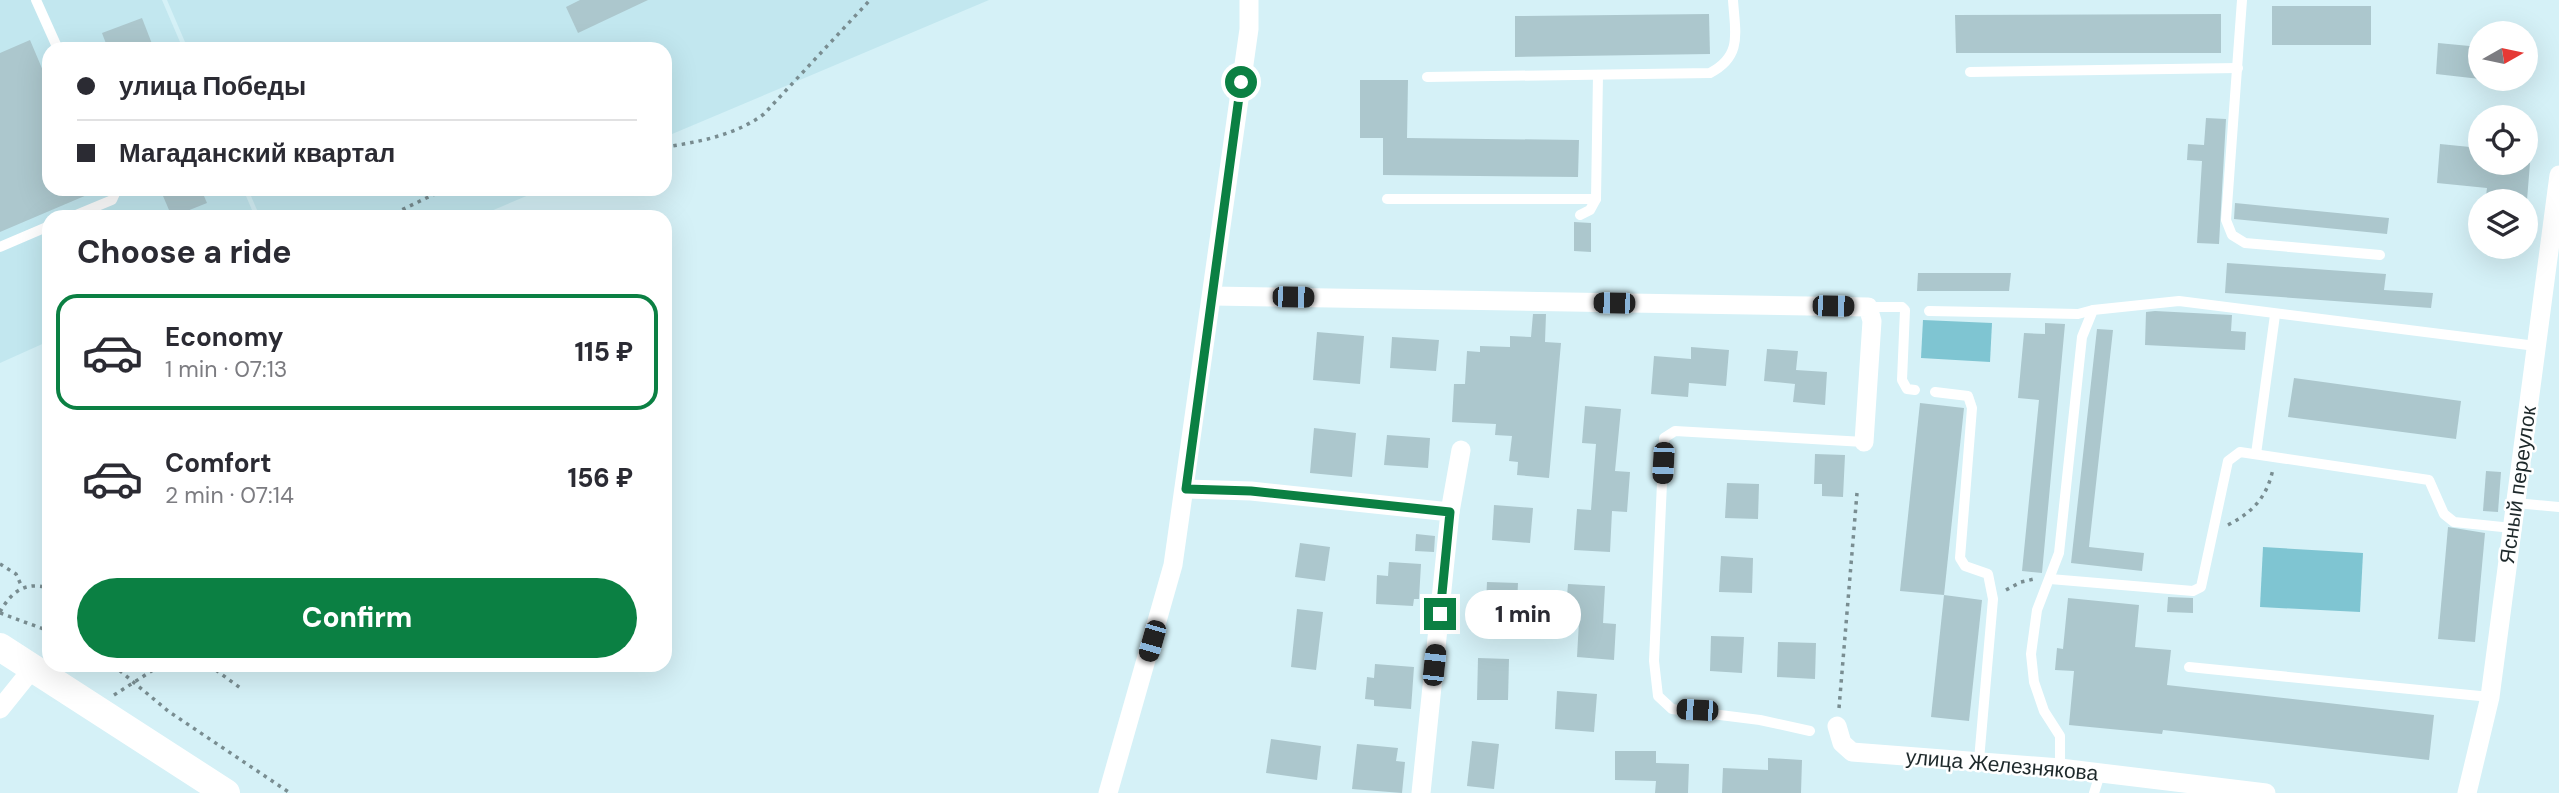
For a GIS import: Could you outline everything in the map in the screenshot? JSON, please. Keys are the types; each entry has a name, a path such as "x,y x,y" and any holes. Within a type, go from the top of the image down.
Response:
{"street":[{"path":"1108,793 1173,565 1186,489 1249,29 1249,0"},
{"name":"Ясный переулок","path":"2466,793 2490,696 2536,345 2555,230 2559,175"},
{"path":"1212,296 1868,307 1872,321 1864,442"},
{"path":"1421,793 1450,512 1461,450"},
{"path":"1186,489 1251,491 1450,512"},
{"path":"0,647 211,786"},
{"path":"0,709 33,668"},
{"name":"улица Железнякова","path":"1837,726 1842,743 1852,752 2060,768 2266,793"}],"lane":[{"path":"36,0 55,42"},
{"path":"1427,77 1710,73 1725,65 1734,47 1733,0"},
{"path":"2242,0 2226,220 2232,235 2245,243 2380,255"},
{"path":"1970,72 2238,68"},
{"path":"1580,215 1590,210 1595,199 1598,75"},
{"path":"88,210 112,200 114,196"},
{"path":"1387,199 1595,199"},
{"path":"0,247 42,229"},
{"path":"1929,311 2078,314 2179,301 2261,309 2275,315 2536,345"},
{"path":"1868,307 1902,307 1905,310 1902,380 1907,389 1915,390"},
{"path":"2060,768 2060,736 2044,711 2034,682 2031,654 2037,610 2059,553 2082,337 2093,310"},
{"path":"2256,454 2275,315"},
{"path":"1935,392 1968,396 1972,408 1960,558 1965,566 1988,574 1993,588 1979,760"},
{"path":"1810,731 1760,720 1672,709 1658,696 1654,661 1664,438 1675,432 1864,442"},
{"path":"2050,579 2193,592 2201,587 2228,461 2240,452 2430,480 2444,514 2454,522 2512,528"},
{"path":"2516,503 2559,507"},
{"path":"2189,667 2490,696"},
{"path":"2094,793 2100,774"}],"path":[{"path":"672,145 732,132 750,125 764,114 870,0"},
{"path":"402,210 430,196"},
{"path":"2213,533 2250,512 2263,498 2276,457"},
{"path":"1837,726 1857,494"},
{"path":"0,564 16,574 23,587"},
{"path":"2006,590 2021,582 2050,579"},
{"path":"42,588 23,587 8,598 0,613 42,628"},
{"path":"121,672 179,719 290,793"},
{"path":"94,707 150,672"},
{"path":"219,672 243,690"}],"shaded area":[{"path":"0,0 162,0 180,42 42,42 42,196 246,196 252,210 42,210 42,344 0,363"},
{"path":"167,0 989,0 672,134 672,42 185,42"},
{"path":"251,196 526,196 494,210 257,210"},
{"path":"1923,320 1992,323 1990,362 1921,358"},
{"path":"2263,547 2363,553 2360,612 2260,607"}],"building":[{"path":"580,0 648,0 578,33 566,7"},
{"path":"2272,6 2371,6 2371,45 2272,45"},
{"path":"1709,14 1710,54 1515,57 1515,16"},
{"path":"2221,14 2221,53 1956,53 1955,15"},
{"path":"142,18 151,42 105,42 102,33"},
{"path":"30,40 42,68 42,196 85,196 52,210 42,210 42,214 0,232 0,53"},
{"path":"2438,43 2468,46 2468,78 2436,74"},
{"path":"1360,80 1408,80 1407,138 1579,140 1578,177 1383,175 1383,138 1360,138"},
{"path":"2206,118 2226,119 2219,244 2197,243 2202,161 2187,160 2188,144 2204,145"},
{"path":"2440,144 2468,147 2468,175 2529,175 2528,189 2487,189 2437,183"},
{"path":"163,196 204,196 207,203 190,210 169,210"},
{"path":"2235,203 2389,218 2387,234 2234,219"},
{"path":"1574,222 1591,223 1591,252 1574,251"},
{"path":"2227,263 2386,274 2384,290 2433,293 2431,308 2225,293"},
{"path":"1918,273 2011,273 2009,291 1917,291"},
{"path":"2146,312 2232,315 2231,331 2246,332 2245,350 2145,345"},
{"path":"1533,314 1546,314 1545,342 1561,343 1549,478 1517,475 1518,462 1509,461 1512,436 1495,435 1496,424 1452,422 1454,384 1465,384 1467,351 1480,352 1480,346 1510,347 1510,336 1531,337"},
{"path":"2045,323 2065,324 2042,573 2022,571 2039,400 2018,398 2024,333 2045,334"},
{"path":"2097,329 2113,330 2089,547 2144,553 2142,571 2071,563"},
{"path":"1317,332 1364,336 1360,384 1313,380"},
{"path":"1392,337 1439,340 1436,371 1390,368"},
{"path":"1691,347 1729,350 1726,386 1689,383 1688,397 1651,394 1654,356 1691,359"},
{"path":"1767,349 1798,351 1796,370 1827,372 1825,405 1793,402 1795,384 1764,381"},
{"path":"2294,378 2461,401 2456,439 2288,417"},
{"path":"1920,403 1964,408 1944,595 1900,591"},
{"path":"1585,406 1621,409 1615,471 1630,472 1627,512 1612,511 1610,552 1574,550 1577,509 1591,510 1596,444 1582,443"},
{"path":"1314,428 1356,433 1352,477 1310,473"},
{"path":"1387,435 1430,438 1428,468 1384,465"},
{"path":"1815,454 1845,455 1843,497 1822,496 1822,484 1814,484"},
{"path":"2486,471 2501,472 2498,512 2483,511"},
{"path":"1727,483 1759,484 1758,519 1725,518"},
{"path":"1494,505 1533,508 1530,543 1492,540"},
{"path":"2448,527 2485,533 2475,642 2438,639"},
{"path":"1416,534 1435,536 1434,552 1415,551"},
{"path":"1300,543 1330,547 1325,581 1295,577"},
{"path":"1721,556 1753,558 1752,593 1719,592"},
{"path":"1389,562 1421,564 1419,599 1414,599 1413,606 1376,604 1377,575 1388,576"},
{"path":"1487,582 1518,583 1516,625 1485,624"},
{"path":"1568,584 1605,586 1603,623 1616,624 1614,660 1577,657 1579,621 1565,620"},
{"path":"1944,595 1982,600 1969,721 1931,717"},
{"path":"2168,597 2193,598 2193,613 2167,612"},
{"path":"2068,598 2139,605 2135,647 2171,650 2167,685 2434,715 2429,760 2163,730 2162,734 2069,725 2074,671 2055,670 2057,648 2063,649"},
{"path":"1297,609 1323,612 1316,670 1291,667"},
{"path":"1711,636 1744,637 1742,673 1710,671"},
{"path":"1778,642 1816,643 1815,679 1777,677"},
{"path":"1478,658 1509,659 1508,700 1477,700"},
{"path":"1375,664 1414,667 1411,709 1374,706 1374,700 1365,699 1367,677 1374,678"},
{"path":"1557,691 1597,694 1594,732 1555,729"},
{"path":"1271,739 1321,746 1317,780 1266,773"},
{"path":"1472,741 1499,744 1494,789 1467,786"},
{"path":"1357,744 1398,748 1396,761 1405,762 1402,793 1352,789"},
{"path":"1615,751 1656,751 1656,763 1689,764 1688,793 1655,793 1656,781 1615,780"},
{"path":"1768,758 1802,760 1801,793 1722,793 1723,768 1768,770"}],"route":[{"path":"1241,82 1186,489 1251,491 1450,512 1440,614"}]}
